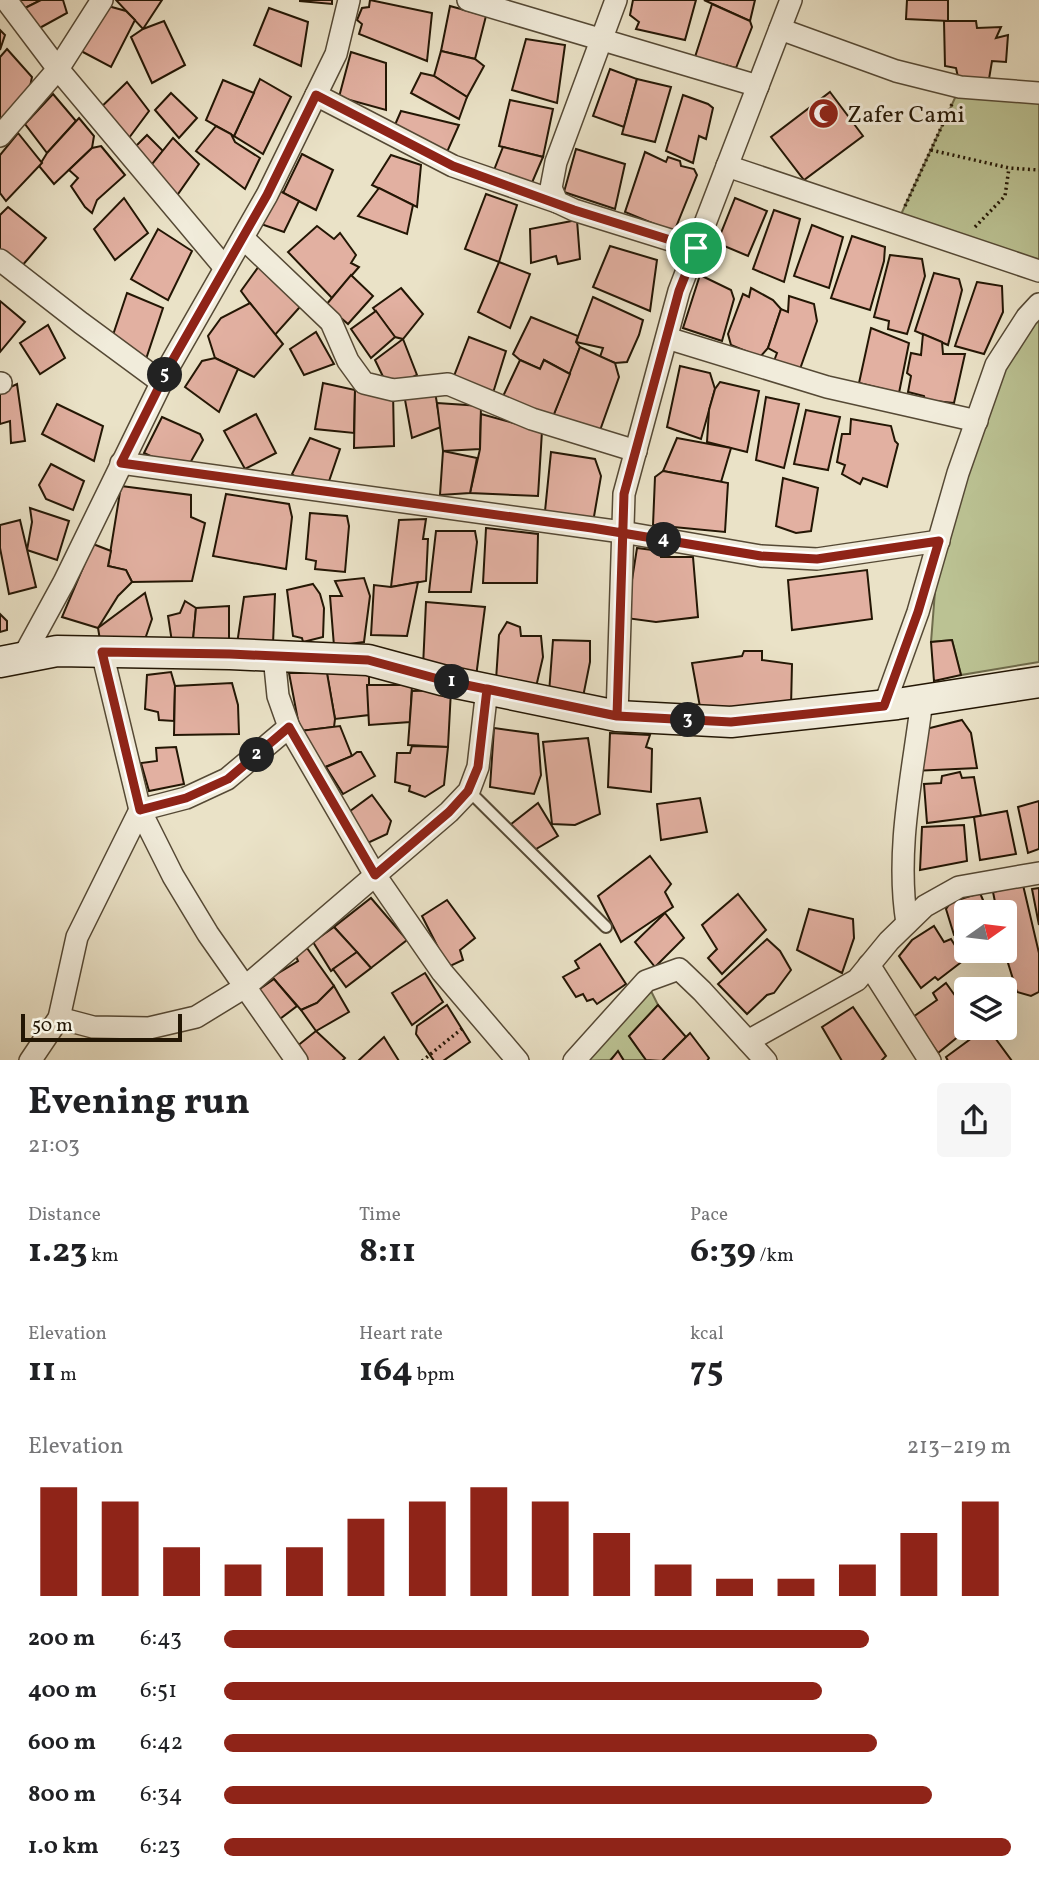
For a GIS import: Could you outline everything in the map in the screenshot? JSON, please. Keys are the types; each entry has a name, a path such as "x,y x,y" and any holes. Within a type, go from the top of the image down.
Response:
{"street":[{"path":"6,0 58,69 225,268"},
{"path":"0,136 58,69 102,0"},
{"path":"12,659 64,582 162,382 267,195 336,54 349,0"},
{"path":"468,0 758,86"},
{"path":"557,202 551,188 556,162 616,0"},
{"path":"617,716 624,494 679,291 791,0"},
{"path":"780,29 896,71 960,86 1039,93"},
{"path":"316,95 453,166 574,210 696,248"},
{"path":"727,166 1039,271"},
{"path":"243,238 331,322 348,361 364,383 393,390 448,384 532,419 636,451"},
{"path":"0,260 162,382"},
{"path":"884,706 918,612 958,473 996,365 1027,317 1039,304"},
{"path":"667,338 827,387 976,421"},
{"path":"121,463 622,533 761,556 817,559 939,541"},
{"path":"12,659 57,651 368,660 487,689 617,716 731,722 884,706 1039,682"},
{"path":"102,652 140,810 173,876 208,934 297,1060"},
{"path":"274,656 278,696 289,727 375,875 442,972 518,1060"},
{"path":"59,1018 93,1027 149,1028 196,1017 245,987 449,812 468,791 478,767 487,689"},
{"path":"907,923 902,893 904,851 922,700"},
{"path":"30,1060 59,1018 77,937 140,810 186,798 228,779 289,727"},
{"path":"747,1041 857,981 925,906 959,887 1039,873"},
{"path":"869,965 930,1060"},
{"path":"575,1060 646,981 679,969 702,990 765,1060"}],"lane":[{"path":"468,791 606,927"}],"path":[{"path":"897,223 960,86"},
{"path":"931,150 1009,168 1039,170"},
{"path":"959,244 1005,196 1009,168"},
{"path":"422,1060 479,1016"}],"green space":[{"path":"960,87 1039,93 1039,271 897,223"},
{"path":"1039,304 1039,662 961,675 952,640 931,642 939,541 996,365"},
{"path":"646,981 658,1005 629,1036 646,1060 624,1060 618,1052 610,1060 576,1060"}],"building":[{"path":"18,0 41,0 25,8"},
{"path":"41,0 63,0 67,13 36,30 25,8"},
{"path":"116,0 162,0 143,29"},
{"path":"332,0 332,4 300,1"},
{"path":"370,0 432,13 427,61 359,34 362,24 357,20 362,8 369,7"},
{"path":"633,0 696,0 685,40 636,29 639,22 630,15"},
{"path":"704,0 755,0 750,21"},
{"path":"907,0 948,0 948,21 906,19"},
{"path":"712,4 750,21 752,27 736,68 695,57"},
{"path":"108,6 126,11 135,20 111,67 81,51"},
{"path":"450,6 486,16 475,59 441,51"},
{"path":"269,8 308,22 301,66 254,45"},
{"path":"164,21 185,65 152,83 131,37"},
{"path":"944,21 976,21 977,28 1001,27 996,38 1008,35 1006,62 992,61 989,79 958,77 956,68 945,66"},
{"path":"0,30 5,35 0,50"},
{"path":"526,39 565,45 557,103 512,90"},
{"path":"7,49 32,77 28,97 0,120 0,57"},
{"path":"441,51 475,59 484,66 467,97 434,76"},
{"path":"351,52 386,63 386,110 339,97"},
{"path":"610,69 637,79 624,127 593,116"},
{"path":"421,73 434,76 467,97 459,119 411,93"},
{"path":"260,79 291,97 263,154 234,136"},
{"path":"637,79 671,87 655,142 622,134"},
{"path":"223,80 254,93 234,136 206,120"},
{"path":"127,82 149,111 123,146 95,113"},
{"name":"Zafer Cami","path":"830,92 863,136 804,180 771,137"},
{"path":"171,93 197,118 179,138 155,110"},
{"path":"53,94 76,121 47,153 25,124"},
{"path":"683,95 713,108 706,139 699,136 693,163 666,151"},
{"path":"510,100 553,109 543,157 499,146"},
{"path":"401,111 459,125 447,152 391,134"},
{"path":"79,118 94,136 92,148 54,184 39,166 47,153"},
{"path":"216,126 231,134 235,142 260,158 245,189 196,151"},
{"path":"18,133 42,163 6,201 0,193 0,155"},
{"path":"147,135 163,151 145,173 129,153"},
{"path":"173,138 199,164 171,204 145,173"},
{"path":"101,146 125,175 97,200 92,213 71,186 78,178 69,170 92,148"},
{"path":"503,147 543,157 528,192 489,183"},
{"path":"576,149 625,164 615,209 564,192"},
{"path":"645,152 666,162 668,157 680,161 681,166 694,169 697,175 674,232 625,212"},
{"path":"302,154 333,170 316,210 283,193"},
{"path":"391,155 421,165 417,207 372,185"},
{"path":"379,188 413,205 407,234 358,216"},
{"path":"278,190 299,201 284,232 258,223"},
{"path":"486,194 517,205 499,262 465,249"},
{"path":"124,198 148,233 115,260 94,229"},
{"path":"735,198 767,211 748,256 717,243"},
{"path":"8,207 46,238 21,267 0,250 0,215"},
{"path":"774,210 800,219 784,282 753,269"},
{"path":"577,220 580,259 558,264 556,256 531,263 530,229"},
{"path":"812,225 843,237 829,288 794,276"},
{"path":"317,226 334,239 340,233 356,255 351,263 359,267 332,298 288,252"},
{"path":"158,229 192,251 168,300 131,279"},
{"path":"852,236 885,247 884,261 870,310 831,298"},
{"path":"610,246 657,260 650,311 593,287"},
{"path":"890,255 922,259 925,276 907,334 888,329 889,321 874,317"},
{"path":"264,259 307,299 274,336 241,291"},
{"path":"499,262 530,274 510,328 478,312"},
{"path":"934,273 959,279 962,290 948,345 915,331"},
{"path":"351,275 373,296 348,324 326,305"},
{"path":"700,275 731,290 734,299 722,341 683,328"},
{"path":"977,282 1002,286 1003,312 984,354 955,346"},
{"path":"401,288 423,314 403,339 395,337 373,308"},
{"path":"751,288 773,300 781,309 768,348 760,357 731,345 728,334 743,294 749,297"},
{"path":"127,293 163,308 146,359 111,341"},
{"path":"789,296 814,304 817,321 800,369 774,361 777,353 768,348 781,309 788,312"},
{"path":"593,297 643,320 627,362 615,363 600,357 603,348 576,342"},
{"path":"0,301 25,322 0,352"},
{"path":"250,303 283,344 254,377 215,358 208,336 221,318"},
{"path":"376,311 395,337 371,358 351,329"},
{"path":"531,317 578,336 576,342 580,347 570,374 544,360 540,369 513,354"},
{"path":"48,325 65,358 40,374 20,343"},
{"path":"871,328 909,343 899,393 859,383"},
{"path":"316,332 334,364 304,375 290,349"},
{"path":"923,334 942,342 943,354 965,354 954,403 925,400 924,396 908,392 911,376 907,373 911,353 921,355"},
{"path":"469,337 506,351 493,393 454,376"},
{"path":"403,339 417,375 389,389 375,360"},
{"path":"580,347 615,363 619,377 598,436 550,424"},
{"path":"215,358 238,369 219,412 185,387 202,361"},
{"path":"520,360 540,369 544,360 570,374 550,424 499,405"},
{"path":"680,366 710,373 715,389 701,439 667,427"},
{"path":"720,382 759,391 747,452 707,442 709,410"},
{"path":"323,383 355,390 354,433 315,429"},
{"path":"17,384 25,441 11,443 10,421 0,424 0,392"},
{"path":"434,386 441,427 412,438 403,389"},
{"path":"355,390 393,390 394,446 354,448"},
{"path":"766,397 799,404 784,468 756,460"},
{"path":"437,403 481,406 480,449 443,451"},
{"path":"57,404 103,426 94,461 42,434"},
{"path":"806,410 840,417 828,470 794,464"},
{"path":"256,414 276,453 245,469 224,431"},
{"path":"481,414 542,431 538,496 470,493 480,449"},
{"path":"162,417 200,434 203,440 185,472 144,453"},
{"path":"851,419 891,426 898,444 887,487 863,478 860,484 842,474 845,465 837,462 842,434 850,434"},
{"path":"310,438 340,449 326,490 308,488 292,474"},
{"path":"677,438 731,448 721,482 663,471"},
{"path":"443,451 477,458 470,493 440,495"},
{"path":"551,452 595,459 601,476 592,528 544,521"},
{"path":"51,464 84,481 73,510 46,499 39,485"},
{"path":"663,471 728,483 725,532 653,525 655,477"},
{"path":"783,478 818,488 811,531 796,533 776,526"},
{"path":"121,486 191,495 191,517 205,523 192,581 132,582 126,570 108,566"},
{"path":"226,494 289,504 292,517 286,569 213,556"},
{"path":"30,508 69,521 57,560 27,550 32,522"},
{"path":"310,513 347,516 349,526 345,572 315,569 316,561 306,559"},
{"path":"426,519 423,539 428,539 426,581 391,587 399,520"},
{"path":"20,520 36,587 9,594 0,548 0,525"},
{"path":"486,528 538,534 537,583 483,583"},
{"path":"436,531 475,531 477,542 471,592 429,592"},
{"path":"93,544 111,551 108,566 126,570 132,582 118,596 98,628 62,617"},
{"path":"637,548 660,551 661,557 693,557 698,617 656,622 626,618"},
{"path":"867,570 872,619 792,630 788,580"},
{"path":"364,578 370,596 364,642 334,646 330,596 342,596 335,581"},
{"path":"418,582 407,636 371,635 374,585 391,587"},
{"path":"313,584 320,594 324,608 323,637 303,642 302,638 293,636 287,590"},
{"path":"145,593 152,619 144,642 102,652 98,628"},
{"path":"275,594 273,644 237,644 244,597"},
{"path":"185,601 196,608 193,640 172,642 168,616 180,613"},
{"path":"426,602 485,607 476,677 423,667"},
{"path":"229,606 229,640 193,640 196,608"},
{"path":"0,614 7,621 7,630 0,632"},
{"path":"507,622 520,627 521,636 541,636 543,657 536,687 496,680 499,635"},
{"path":"553,640 590,641 590,662 583,697 549,693"},
{"path":"952,640 961,675 934,681 931,642"},
{"path":"744,651 762,651 762,660 792,664 791,707 700,707 692,663 742,656"},
{"path":"326,669 369,669 369,715 335,719"},
{"path":"171,672 175,686 174,721 159,720 158,712 145,709 147,675"},
{"path":"289,673 327,673 334,727 300,731"},
{"path":"232,683 238,705 239,734 174,735 175,686"},
{"path":"367,685 412,685 410,722 369,725"},
{"path":"451,690 448,747 408,745 412,691"},
{"path":"962,720 971,733 977,768 913,771 918,731"},
{"path":"340,726 352,756 320,769 300,731"},
{"path":"494,728 538,734 541,775 534,794 490,787"},
{"path":"610,733 650,735 646,747 652,749 651,792 608,787"},
{"path":"588,738 600,814 575,825 552,824 543,742"},
{"path":"412,746 448,747 444,785 425,797 409,791 410,786 395,782 397,753 410,753"},
{"path":"176,747 184,784 149,791 141,763 157,761 156,748"},
{"path":"361,752 375,776 343,794 326,767"},
{"path":"960,772 962,778 974,777 981,816 927,823 924,784 941,783 942,776"},
{"path":"372,795 391,821 387,834 359,847 342,817"},
{"path":"700,798 707,832 661,840 657,804"},
{"path":"1039,801 1039,849 1028,853 1018,807"},
{"path":"538,803 558,836 531,852 506,828"},
{"path":"1007,811 1016,854 980,860 974,817"},
{"path":"964,825 967,861 920,870 922,827"},
{"path":"650,856 671,884 665,892 673,907 621,942 598,896"},
{"path":"1023,885 1039,953 1039,992 1031,996 1017,992 1017,977 1012,977 1008,963 1017,963 1017,900 995,900 993,892"},
{"path":"1039,888 1039,925 1032,889"},
{"path":"980,893 983,900 957,900"},
{"path":"738,894 766,930 722,974 708,958 717,949 702,925"},
{"path":"371,898 407,940 371,968 334,927"},
{"path":"447,900 475,938 460,950 463,960 448,967 422,916"},
{"path":"954,901 954,935 946,909"},
{"path":"809,909 853,919 854,938 842,973 797,950"},
{"path":"665,913 684,938 655,967 635,942"},
{"path":"934,926 944,942 951,939 954,944 954,963 960,963 938,980 935,977 921,988 899,956 912,940"},
{"path":"334,927 357,952 331,971 313,942"},
{"path":"767,939 780,951 791,970 774,993 767,995 747,1014 718,984"},
{"path":"600,944 626,984 597,1004 593,999 587,1001 583,994 576,997 563,977 579,968 575,961"},
{"path":"307,948 334,986 317,1003 301,1010 272,977 298,961 295,954"},
{"path":"357,952 371,968 346,987 333,969"},
{"path":"425,973 443,1002 412,1025 392,993"},
{"path":"274,979 297,1006 272,1025 251,995"},
{"path":"946,983 954,994 954,1040 938,1053 913,1017 937,1000 933,993"},
{"path":"334,986 349,1012 316,1031 301,1010 317,1003"},
{"path":"447,1005 470,1042 444,1060 433,1060 416,1034 417,1026"},
{"path":"658,1005 686,1037 663,1060 646,1060 629,1036"},
{"path":"853,1007 886,1056 882,1060 841,1060 822,1027"},
{"path":"316,1031 345,1058 296,1060 291,1051"},
{"path":"690,1033 709,1058 708,1060 663,1060"},
{"path":"384,1037 398,1060 359,1060"},
{"path":"969,1040 997,1040 1011,1060 948,1060 946,1057"},
{"path":"618,1051 623,1060 611,1060"}],"place":[{"name":"Zafer Cami","path":"824,114"}],"route":[{"path":"696,248 574,210 453,166 316,95 267,195 171,363 121,463 592,528 622,533 761,556 817,559 939,541 918,612 884,706 731,722 617,716 487,689 478,767 468,791 449,812 375,875 289,727 228,779 186,798 140,810 102,652 368,660 442,680 617,716 620,594 622,533 624,494 679,291 696,248"}]}
